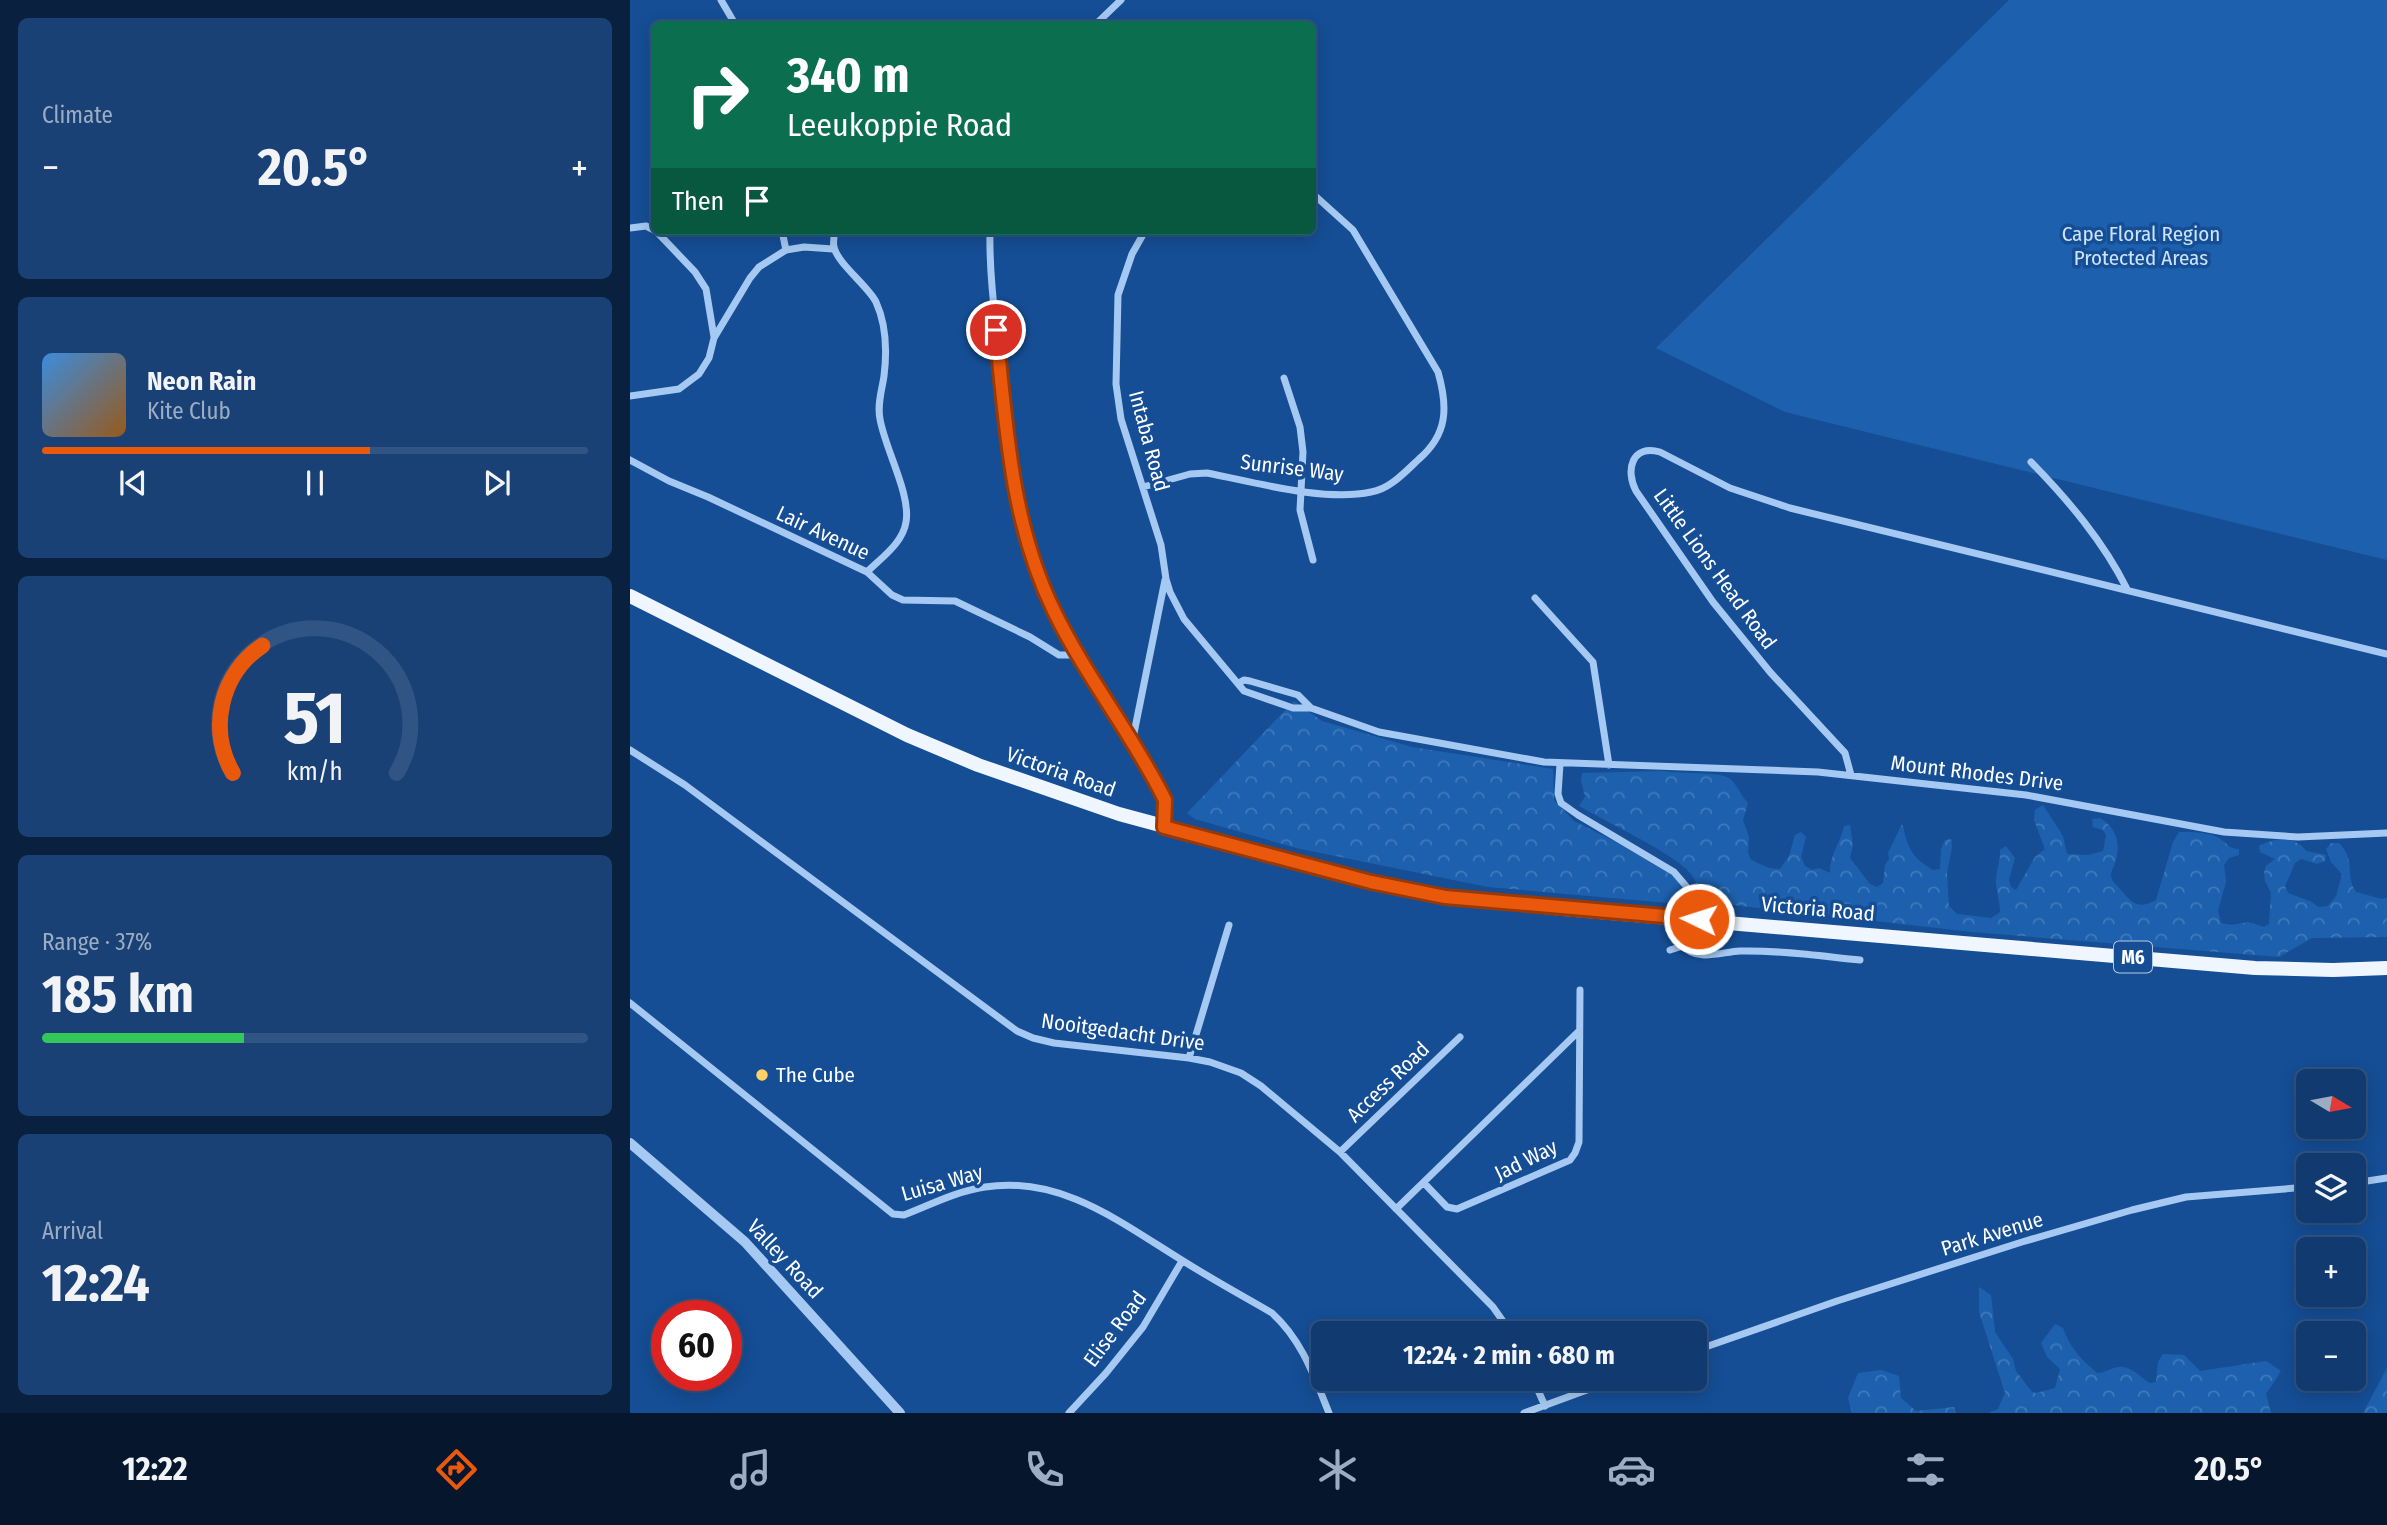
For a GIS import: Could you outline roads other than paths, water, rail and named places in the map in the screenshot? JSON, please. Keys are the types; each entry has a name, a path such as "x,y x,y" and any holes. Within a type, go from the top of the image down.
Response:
{"main road":[{"name":"Victoria Road","path":"630,596 907,735 1010,777 1164,827 1371,882 1445,897 2255,968 2387,968"}],"street":[{"path":"722,0 733,21"},
{"path":"1099,21 1121,0"},
{"name":"Sunrise Way","path":"1143,487 1190,474 1207,474 1327,494 1372,492 1390,484 1432,448 1441,428 1445,398 1438,372 1353,229 1316,197"},
{"path":"630,228 646,226 651,228"},
{"path":"660,235 695,272 706,289 714,338"},
{"path":"783,235 786,250"},
{"path":"835,235 834,249 855,279 873,295 884,330 880,420 906,507 906,524 901,537 867,572"},
{"path":"990,235 990,276 1016,494 1025,534 1045,590 1077,655 1165,800 1164,827"},
{"name":"Intaba Road","path":"1143,235 1132,254 1118,295 1116,384 1121,419 1161,545 1166,579 1184,619 1244,691 1293,708 1311,708"},
{"path":"630,396 679,389 690,383 706,365 714,338 759,267 786,250 804,247 834,249"},
{"path":"1284,378 1300,427 1303,452 1299,490 1304,532 1313,560"},
{"name":"Little Lions Head Road","path":"1851,775 1845,753 1770,672 1713,602 1636,491 1630,480 1630,470 1633,461 1642,453 1653,450 1730,488 1790,508 2127,589"},
{"name":"Lair Avenue","path":"630,460 668,481 867,572 892,595 903,600 955,601 1059,655 1077,655"},
{"path":"2031,462 2107,551 2127,589 2193,608 2387,654"},
{"name":"Intaba Road","path":"1132,743 1166,579"},
{"path":"1535,598 1593,663 1609,765"},
{"path":"1239,683 1250,681 1298,695 1311,708"},
{"name":"Mount Rhodes Drive","path":"1311,708 1389,735 1560,764 1743,768 1851,775 2026,795 2224,832 2298,837 2387,833"},
{"name":"Nooitgedacht Drive","path":"630,750 676,778 1017,1031 1054,1043 1189,1058 1218,1064 1241,1073 1261,1086 1340,1152 1488,1302 1502,1321"},
{"path":"1560,764 1558,785 1561,803 1680,878 1687,892 1683,917 1683,946 1691,953 1705,955 1743,951 1860,960"},
{"path":"1189,1058 1229,925"},
{"path":"1670,950 1683,946"},
{"name":"Jad Way","path":"1424,1183 1447,1207 1457,1209 1570,1160 1578,1142 1580,990"},
{"name":"Luisa Way","path":"630,1003 887,1211 904,1215 985,1187 1027,1187 1052,1191 1095,1206 1272,1313 1285,1325 1306,1356 1329,1413"},
{"path":"1396,1209 1578,1032"},
{"name":"Access Road","path":"1340,1152 1460,1037"},
{"name":"Valley Road","path":"630,1143 745,1242 900,1413"},
{"path":"2366,1181 2387,1178"},
{"name":"Park Avenue","path":"1707,1347 1836,1301 2132,1210 2186,1197 2296,1188"},
{"name":"Elise Road","path":"1069,1413 1137,1335 1182,1261"},
{"path":"1538,1391 1545,1406"},
{"path":"1524,1413 1585,1391"}],"place":[{"name":"The Cube","path":"762,1075"}],"park label":[{"name":"Cape Floral Region Protected Areas","path":"2141,246"}]}
